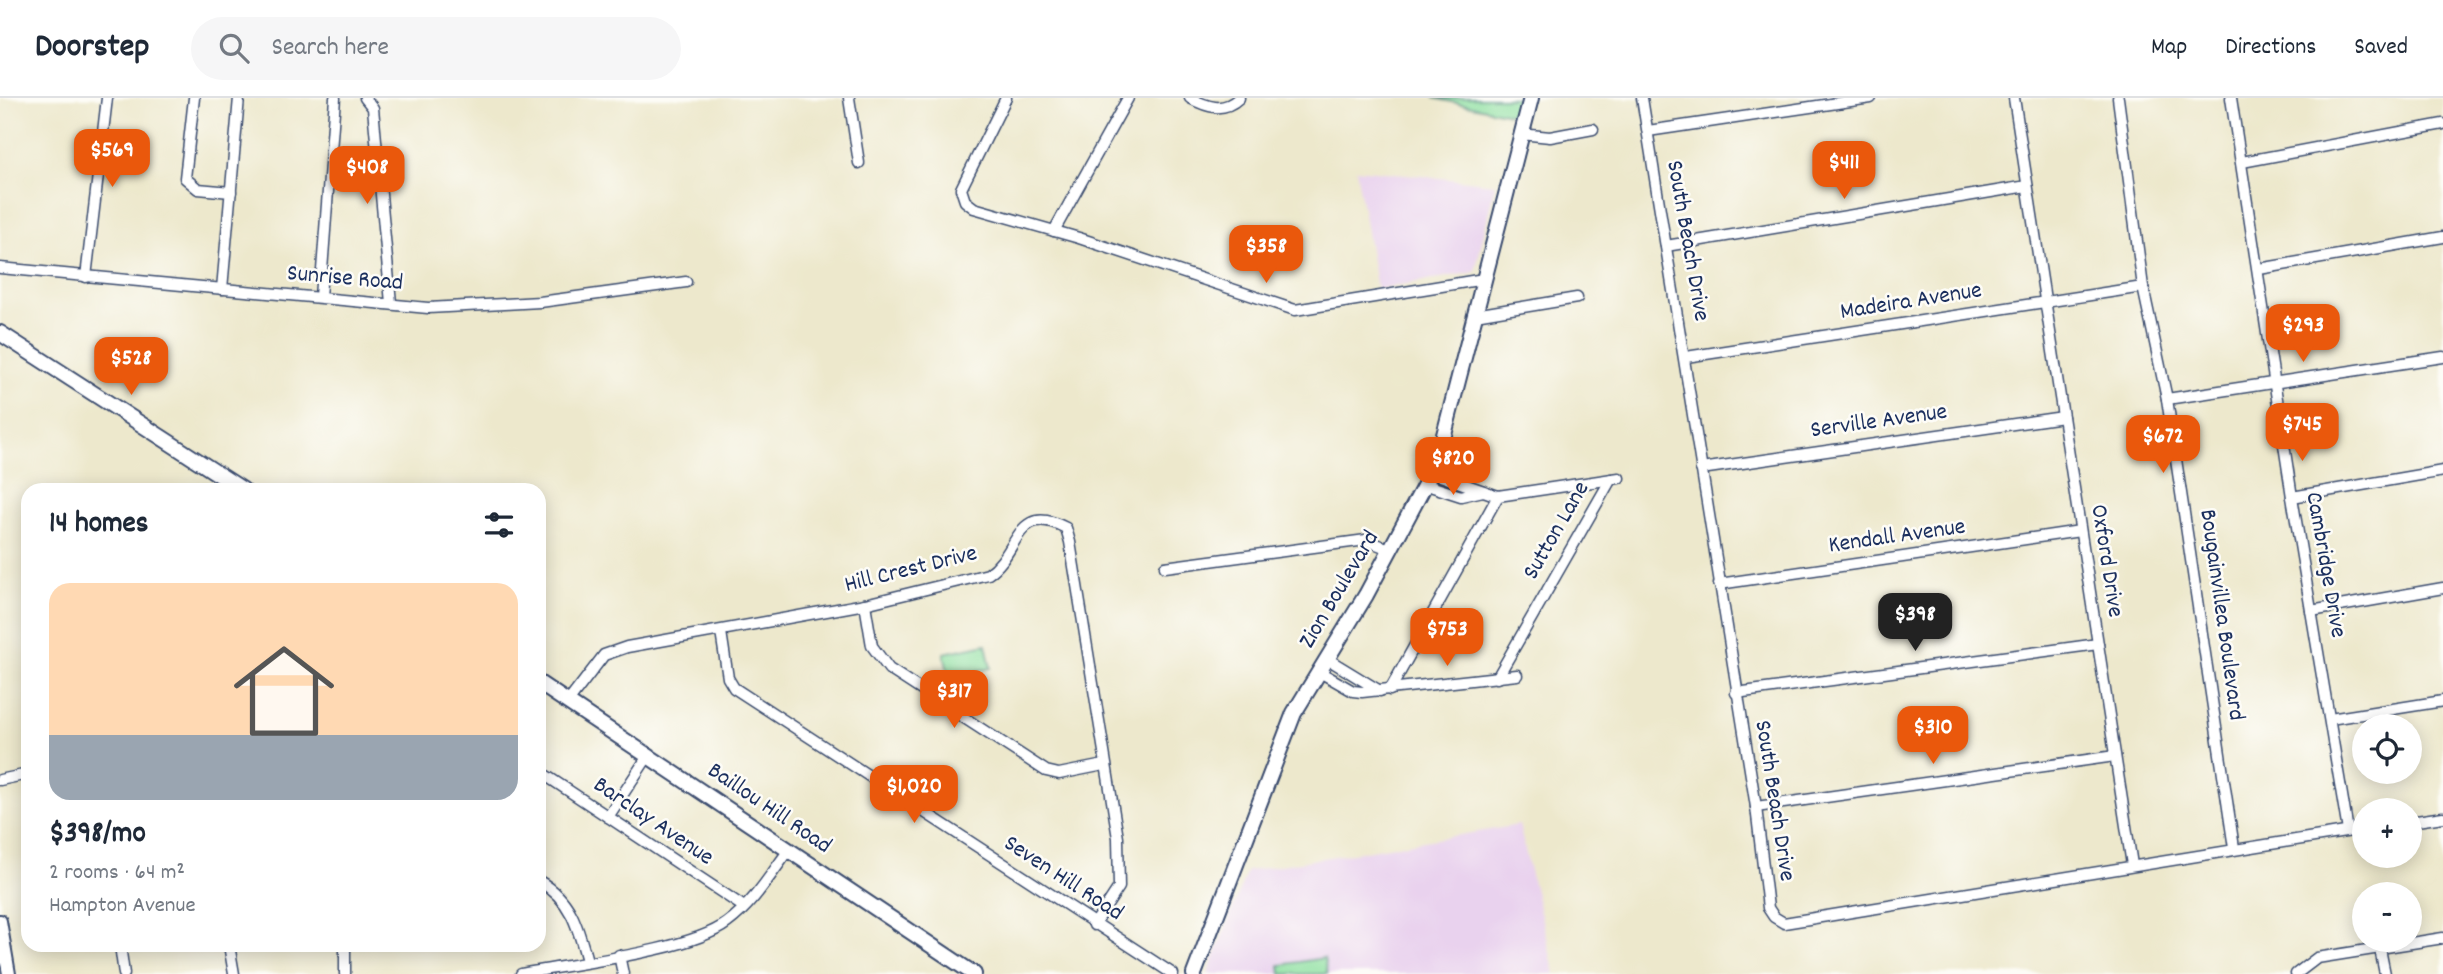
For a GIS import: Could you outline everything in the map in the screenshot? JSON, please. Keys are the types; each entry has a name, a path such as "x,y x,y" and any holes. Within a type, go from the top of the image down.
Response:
{"main road":[{"name":"Zion Boulevard","path":"1194,974 1284,734 1318,671 1392,550 1430,479 1531,98"},
{"path":"0,333 231,483"},
{"name":"Baillou Hill Road","path":"546,688 974,974"}],"street":[{"path":"86,277 107,98"},
{"path":"194,98 186,178 198,189 231,192"},
{"path":"222,289 239,98"},
{"path":"320,297 335,98"},
{"path":"365,98 373,108 391,303"},
{"path":"849,98 859,163"},
{"path":"1006,98 961,189 965,201 974,208 1054,231 1295,310 1484,279"},
{"path":"1054,231 1128,98"},
{"path":"1190,98 1213,108 1224,107 1239,98"},
{"name":"South Beach Drive","path":"1642,98 1686,358 1719,584 1756,807 1768,908 1774,918 1784,923 2352,830"},
{"path":"1648,131 1871,98"},
{"name":"Oxford Drive","path":"2014,98 2132,865"},
{"name":"Bougainvillea Boulevard","path":"2118,98 2143,287 2167,399 2234,848"},
{"name":"Cambridge Drive","path":"2231,98 2292,497 2348,831"},
{"path":"2242,162 2443,124"},
{"path":"1521,134 1550,137 1593,129"},
{"path":"1666,246 2027,186"},
{"path":"2259,269 2443,237"},
{"name":"Sunrise Road","path":"0,268 428,308 540,302 686,282"},
{"name":"Madeira Avenue","path":"1686,358 2143,287"},
{"path":"1475,315 1577,299"},
{"path":"2167,399 2443,356"},
{"name":"Serville Avenue","path":"1701,468 2063,417"},
{"path":"2292,497 2443,471"},
{"name":"Sutton Lane","path":"1497,678 1615,478 1498,496"},
{"path":"1385,690 1498,496 1430,479"},
{"name":"Hill Crest Drive","path":"568,702 604,655 627,647 865,604 988,574 1000,566 1018,533 1037,519 1053,521 1066,528 1121,875 1119,887 1094,925"},
{"name":"Kendall Avenue","path":"1719,584 2080,531"},
{"path":"1165,567 1366,540 1392,550"},
{"path":"2311,611 2443,588"},
{"path":"865,604 872,646 889,669 1046,771 1059,774 1104,765"},
{"name":"Seven Hill Road","path":"721,632 728,678 733,688 1173,974"},
{"path":"1736,693 2098,644"},
{"path":"1326,658 1385,690"},
{"path":"1318,671 1353,691 1517,676"},
{"path":"2330,719 2443,701"},
{"path":"608,817 648,756"},
{"path":"1756,807 2115,756"},
{"path":"0,780 21,776"},
{"name":"Barclay Avenue","path":"546,776 744,907"},
{"path":"2422,820 2443,817"},
{"path":"521,974 695,939 727,924 744,907 789,850"},
{"path":"546,884 569,907 577,922 587,961"},
{"path":"0,921 9,974"},
{"path":"2422,942 2443,938"},
{"path":"121,952 124,974"},
{"path":"230,952 234,974"},
{"path":"345,952 345,974"},
{"path":"2296,974 2317,958 2359,952"},
{"path":"2381,952 2385,974"},
{"path":"619,956 623,974"}],"shaded area":[{"path":"1356,169 1495,184 1475,272 1377,289"},
{"path":"1519,825 1555,974 1208,974 1247,871"}],"green space":[{"path":"1433,98 1520,98 1515,115"},
{"path":"986,644 991,668 949,677 944,653"},
{"path":"1324,958 1327,974 1281,974 1280,965"}]}
